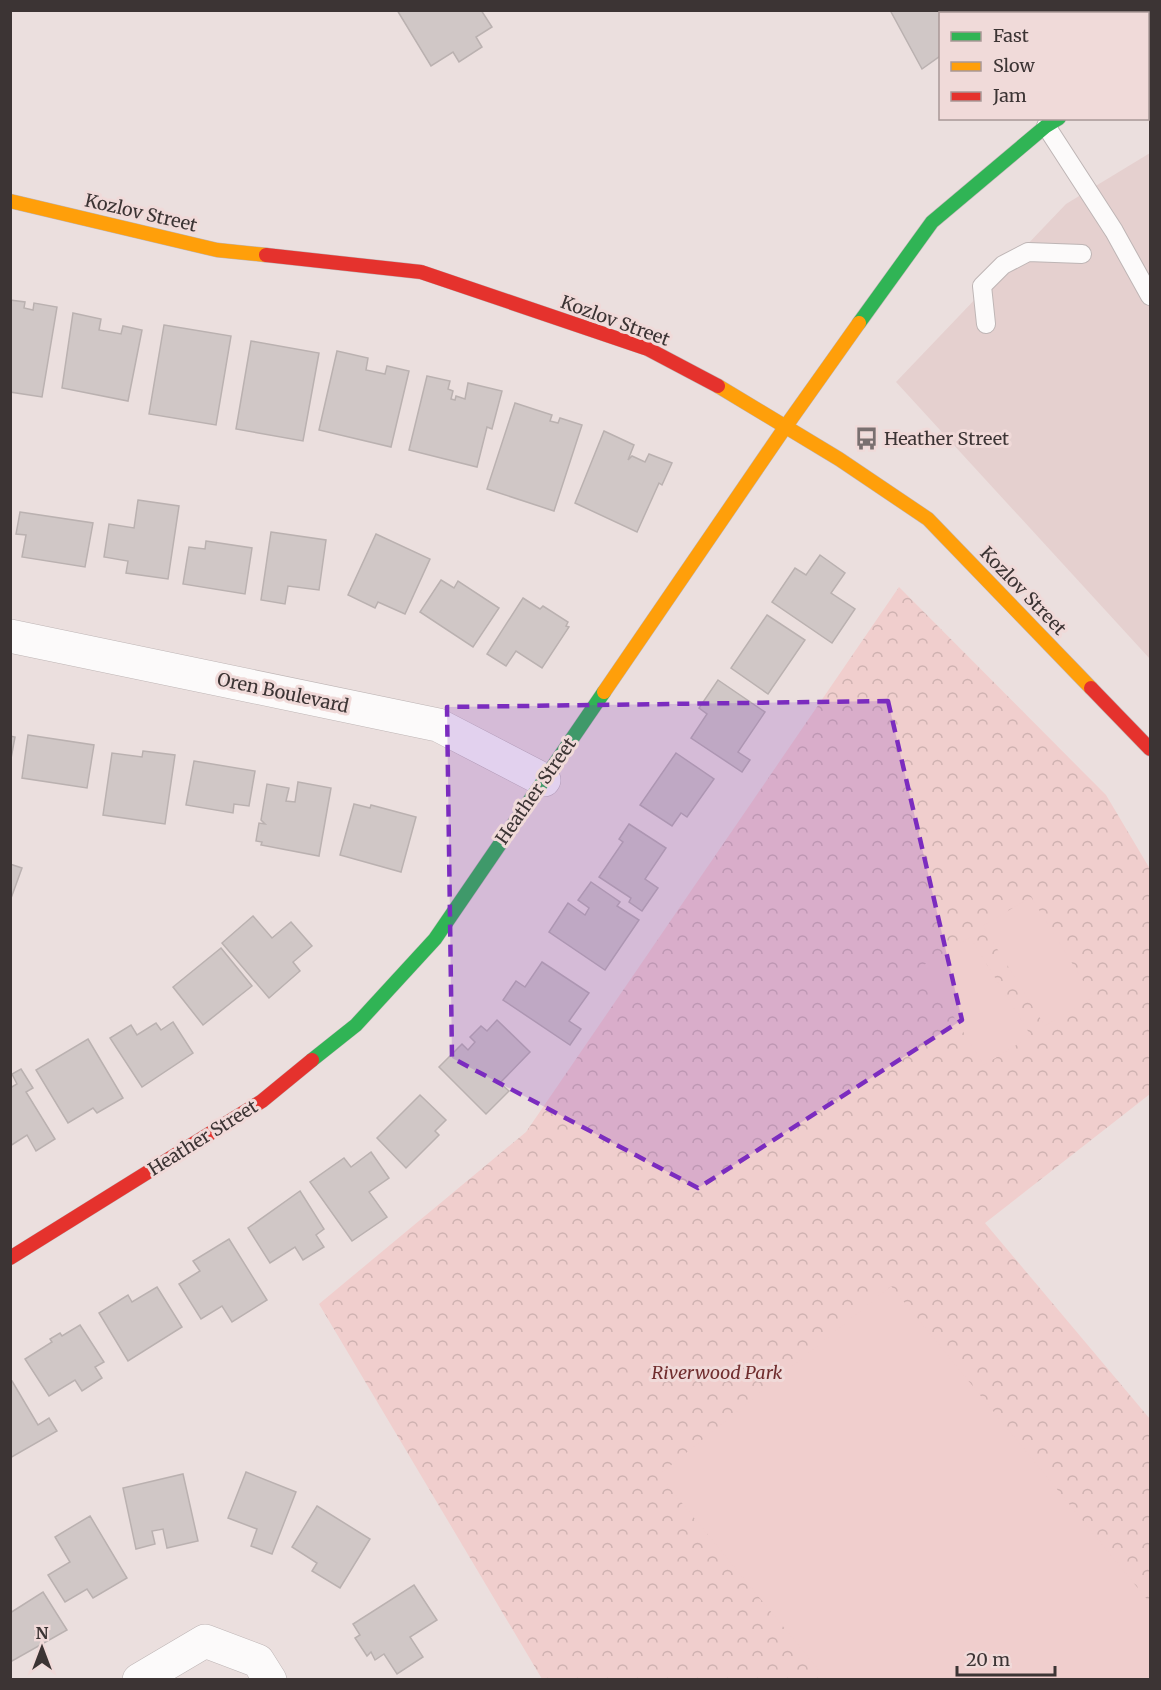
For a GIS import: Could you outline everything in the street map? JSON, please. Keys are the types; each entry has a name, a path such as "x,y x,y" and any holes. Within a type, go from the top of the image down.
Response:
{"street":[{"name":"Heather Street","path":"10,1258 262,1101 356,1025 435,939 786,426 932,222 1052,122"},
{"name":"Kozlov Street","path":"10,201 217,249 421,272 648,349 736,396 786,426 928,519 1150,748"},
{"name":"Oren Boulevard","path":"10,636 438,725 544,780"},
{"path":"139,1680 205,1641 258,1661 270,1680"}],"lane":[{"path":"1052,122 1150,296"},
{"path":"986,324 981,286 1003,265 1028,252 1082,254"}],"highlighted area":[{"path":"888,701 962,1020 698,1188 452,1058 447,707"}],"shaded area":[{"path":"1150,153 1150,659 896,382 1066,204"}],"green space":[{"name":"Riverwood Park","path":"899,587 1106,795 1150,869 1150,1094 985,1223 1150,1419 1150,1679 542,1679 319,1304 526,1132"},
{"path":"1031,897 1093,997 1045,1026 983,926"},
{"path":"970,937 1031,1036 984,1065 922,966"},
{"path":"891,1286 1150,1603 1150,1679 826,1679 659,1475"}],"building":[{"path":"397,10 481,10 492,27 476,37 482,47 459,62 453,52 431,66"},
{"path":"890,10 1009,10 1007,12 939,12 939,57 922,69"},
{"path":"10,300 25,302 24,308 33,310 34,303 57,307 42,397 10,392"},
{"path":"73,313 101,319 99,330 121,334 123,326 142,330 128,401 62,388"},
{"path":"164,325 231,336 216,425 149,414"},
{"path":"251,341 319,353 303,441 236,429"},
{"path":"337,351 368,358 366,370 385,374 387,366 409,371 391,447 319,430"},
{"path":"427,376 450,381 448,389 453,391 451,399 455,400 456,396 465,399 468,383 502,391 492,429 487,427 477,467 409,450"},
{"path":"515,403 552,415 550,421 558,423 560,418 582,425 554,511 487,489"},
{"path":"604,431 634,445 628,460 632,456 645,462 649,454 672,463 662,485 659,483 637,532 575,503"},
{"path":"138,500 179,506 168,579 126,573 128,561 104,557 109,524 134,528"},
{"path":"20,512 93,523 85,567 22,557 26,535 16,534"},
{"path":"271,532 326,540 319,590 288,586 285,604 261,600"},
{"path":"376,534 430,559 405,614 378,602 375,608 348,595"},
{"path":"206,541 252,548 245,594 183,584 189,547 205,549"},
{"path":"820,555 845,573 831,593 855,609 832,643 772,602 795,568 806,575"},
{"path":"441,580 454,588 458,581 499,608 473,647 420,612"},
{"path":"523,598 540,609 543,606 568,622 566,626 569,627 542,668 516,651 506,666 487,654"},
{"path":"767,615 805,640 768,694 731,668"},
{"path":"718,680 765,712 738,752 750,760 742,772 691,738 707,714 699,708"},
{"path":"28,735 94,745 87,788 22,778"},
{"path":"10,736 15,737 10,764"},
{"path":"143,751 175,755 165,824 103,815 112,753 142,757"},
{"path":"676,753 714,779 687,817 681,813 672,826 640,805"},
{"path":"194,761 255,771 249,806 234,804 233,813 186,805"},
{"path":"298,782 331,788 319,856 261,845 262,842 256,841 259,823 265,824 261,820 267,784 289,788 286,801 295,802"},
{"path":"354,804 370,808 371,805 416,817 401,872 340,855"},
{"path":"629,824 666,848 645,879 658,888 642,911 629,902 631,898 599,877 623,842 619,839"},
{"path":"10,864 22,868 10,901"},
{"path":"591,882 620,902 617,906 639,920 605,970 549,932 568,903 585,915 589,908 578,900"},
{"path":"253,916 272,938 291,922 312,946 293,962 300,971 269,998 222,943"},
{"path":"221,948 252,986 203,1025 173,987"},
{"path":"542,962 589,993 569,1021 581,1029 570,1045 503,1000 516,981 525,987"},
{"path":"497,1020 530,1052 500,1083 509,1091 486,1114 439,1067 462,1044 468,1050 475,1042 470,1037 481,1026 487,1031"},
{"path":"173,1022 193,1053 142,1087 110,1038 131,1025 137,1035 156,1023 161,1030"},
{"path":"88,1039 123,1098 97,1113 93,1108 68,1123 36,1070"},
{"path":"21,1069 33,1088 26,1092 55,1139 36,1151 27,1135 10,1146 10,1088 17,1084 12,1074"},
{"path":"420,1095 446,1120 435,1131 439,1135 406,1168 377,1138"},
{"path":"371,1152 389,1178 369,1192 387,1217 352,1241 310,1182 344,1158 351,1167"},
{"path":"300,1191 324,1229 316,1235 324,1247 303,1260 295,1247 270,1263 248,1228"},
{"path":"229,1239 267,1300 232,1322 222,1306 201,1319 179,1284 200,1271 193,1261"},
{"path":"157,1287 182,1327 128,1361 99,1313 128,1295 132,1302"},
{"path":"80,1325 104,1362 95,1367 102,1378 82,1391 75,1380 49,1396 25,1359 52,1342 50,1339 60,1333 62,1336"},
{"path":"12,1381 38,1425 49,1418 57,1431 10,1458 10,1382"},
{"path":"246,1472 296,1492 272,1554 251,1546 257,1529 228,1518"},
{"path":"183,1474 198,1541 167,1548 163,1529 152,1531 155,1544 136,1549 123,1488"},
{"path":"317,1506 370,1539 340,1588 312,1571 317,1563 292,1547"},
{"path":"90,1516 127,1578 93,1598 87,1589 65,1602 48,1575 70,1562 55,1537"},
{"path":"414,1585 437,1620 410,1637 423,1657 397,1674 384,1654 375,1660 371,1652 367,1656 355,1638 360,1635 353,1624"},
{"path":"43,1592 67,1630 12,1661 10,1658 10,1613"}],"traffic: fast":[{"path":"859,323 932,222 1056,120"},
{"path":"312,1060 356,1025 435,939 604,692"}],"traffic: slow":[{"path":"10,201 217,250 266,255"},
{"path":"604,692 859,323"},
{"path":"718,386 839,459 928,519 1091,688"}],"traffic: jam":[{"path":"266,255 421,272 648,349 718,386"},
{"path":"1091,688 1150,749"},
{"path":"10,1258 262,1101 312,1060"}],"place":[{"name":"Heather Street","path":"866,439"}]}
